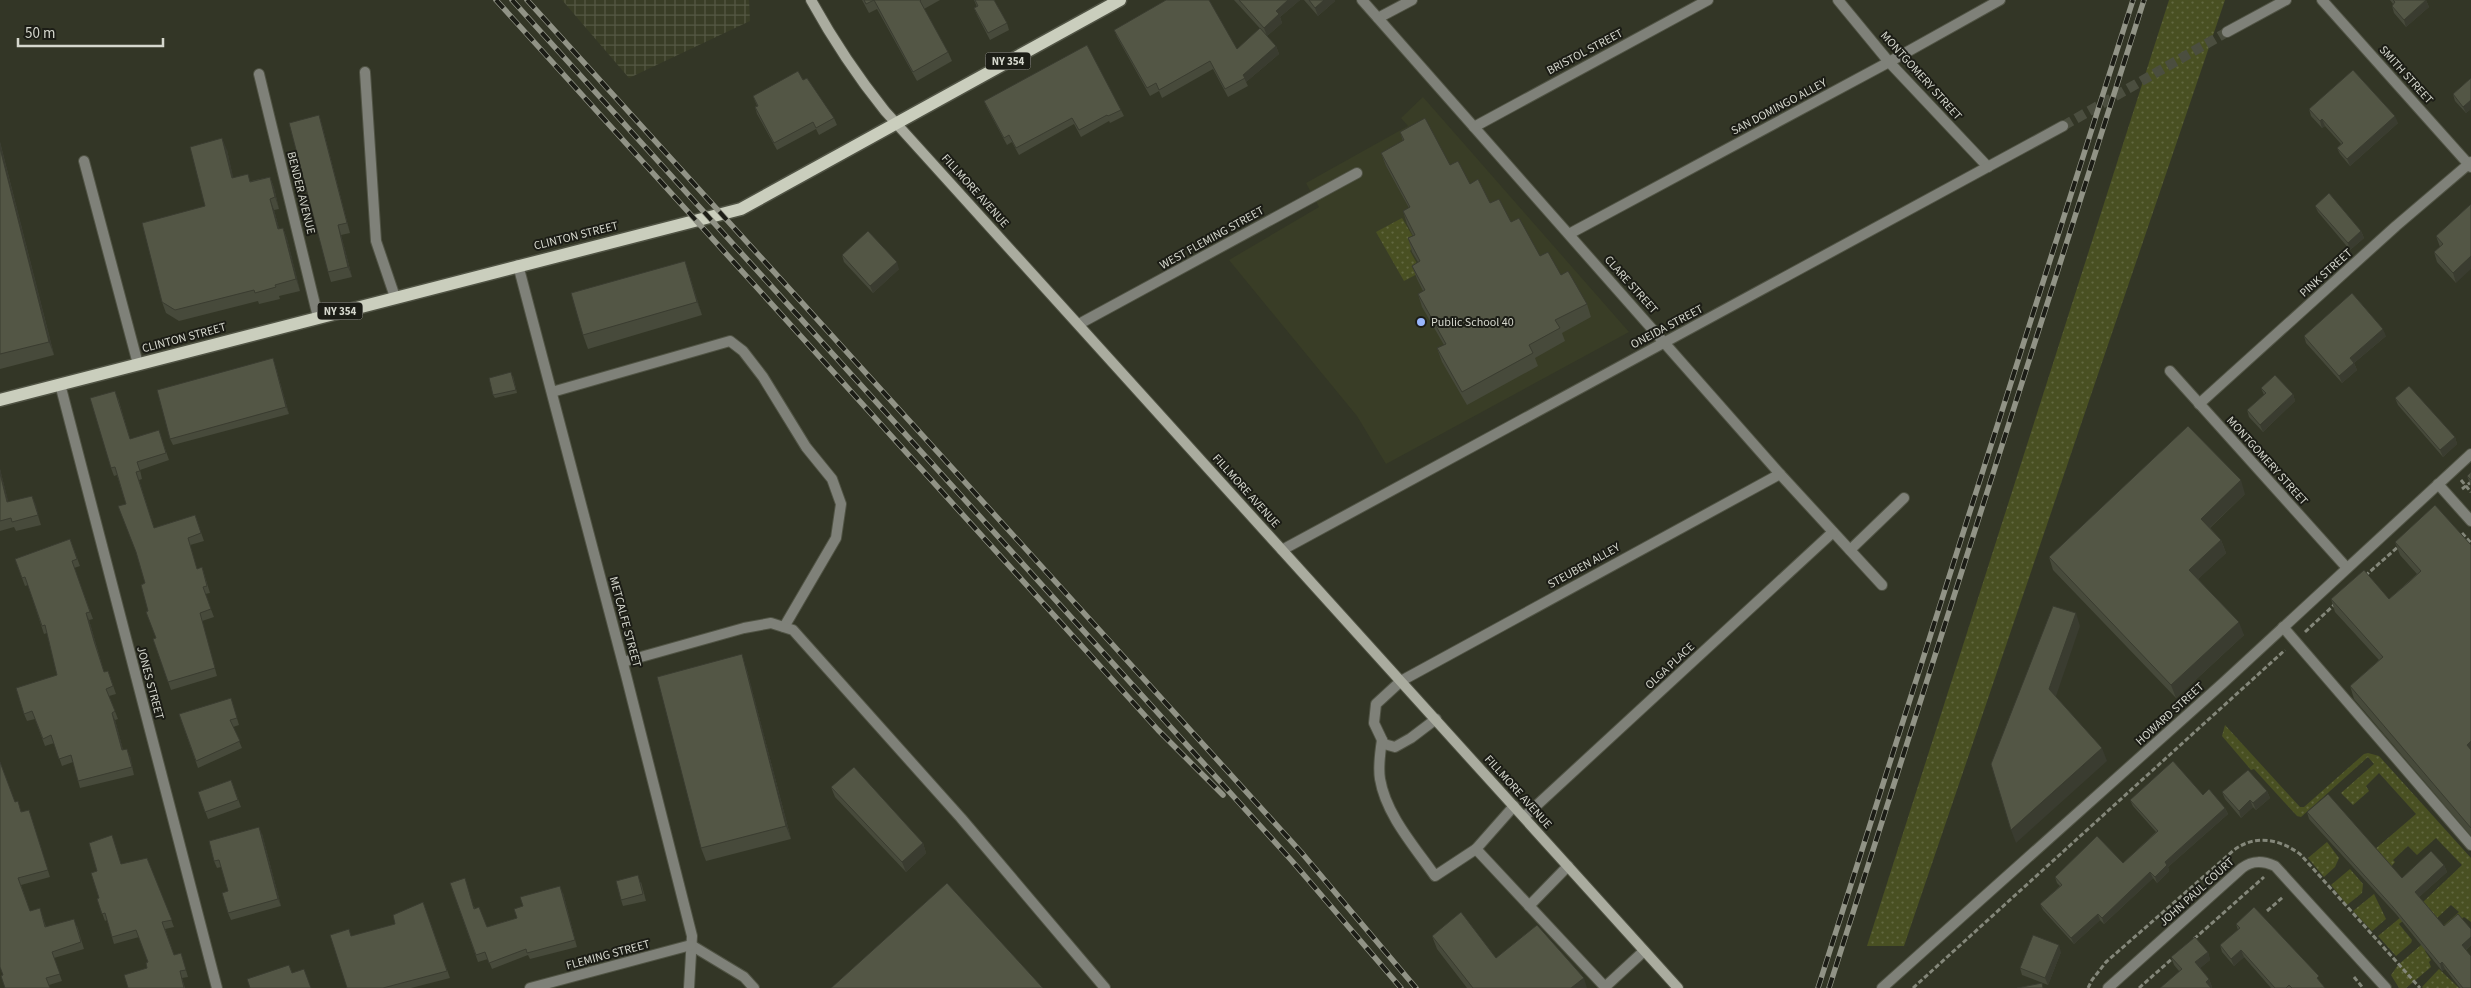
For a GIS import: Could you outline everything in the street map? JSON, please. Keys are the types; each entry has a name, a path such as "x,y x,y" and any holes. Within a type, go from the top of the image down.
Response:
{"main road":[{"name":"CLINTON STREET","path":"0,400 741,208 1120,0"}],"street":[{"name":"FILLMORE AVENUE","path":"811,0 830,35 856,74 896,122 1678,988"},
{"name":"CLARE STREET","path":"1362,0 1780,474 1882,586"},
{"path":"1378,18 1412,0"},
{"name":"BRISTOL STREET","path":"1474,127 1708,0"},
{"name":"MONTGOMERY STREET","path":"1838,0 1889,62 1988,167"},
{"name":"SAN DOMINGO ALLEY","path":"1569,234 1889,62 2000,0"},
{"path":"2227,32 2286,0"},
{"name":"SMITH STREET","path":"2322,0 2470,165"},
{"path":"365,72 376,241 395,297"},
{"name":"BENDER AVENUE","path":"259,74 318,317"},
{"name":"ONEIDA STREET","path":"1282,550 2063,126"},
{"path":"84,161 138,364"},
{"name":"PINK STREET","path":"2199,404 2396,226 2470,165"},
{"name":"WEST FLEMING STREET","path":"1078,324 1357,173"},
{"name":"METCALFE STREET","path":"518,265 692,936 689,988"},
{"path":"552,392 730,341 743,351 763,377 806,447 832,479 841,504 836,538 784,627"},
{"name":"MONTGOMERY STREET","path":"2170,370 2347,568"},
{"name":"JONES STREET","path":"60,384 216,988"},
{"name":"HOWARD STREET","path":"1882,988 2283,627 2471,454"},
{"name":"STEUBEN ALLEY","path":"1382,740 1374,723 1376,704 1401,681 1780,474"},
{"path":"2438,484 2471,521"},
{"path":"1850,550 1904,498"},
{"name":"OLGA PLACE","path":"1524,817 1833,532"},
{"path":"622,662 744,628 771,623 793,630 961,818 1105,988"},
{"path":"2283,627 2471,845"},
{"path":"1382,740 1384,744 1395,747 1411,738 1436,719"},
{"path":"1382,740 1380,778 1387,801 1405,833 1435,876 1476,849 1514,806"},
{"path":"1476,849 1606,987 1644,951"},
{"name":"JOHN PAUL COURT","path":"2108,988 2242,868 2253,862 2265,862 2276,867 2386,988"},
{"path":"1530,906 1568,866"},
{"path":"692,945 744,977 754,988"},
{"name":"FLEMING STREET","path":"530,988 692,945"}],"path":[{"path":"2452,499 2471,482"},
{"path":"2364,578 2407,539"},
{"path":"1912,988 2343,598"},
{"path":"2088,988 2106,962 2234,850 2245,843 2267,840 2286,844 2300,854 2420,988"},
{"path":"2193,940 2266,875"},
{"path":"2267,911 2283,897"},
{"path":"2138,988 2178,954"}],"shaded area":[{"path":"562,0 749,0 750,21 629,78"},
{"path":"1423,97 1629,332 1386,464 1357,416 1229,260 1319,207 1306,183 1408,126 1401,118"}],"green space":[{"path":"2169,0 2225,0 1904,946 1867,946"},
{"path":"1402,218 1416,242 1410,251 1420,269 1419,273 1404,281 1376,232"},
{"path":"2225,725 2300,807 2304,807 2364,754 2368,753 2379,756 2471,858 2471,922 2464,917 2425,951 2431,960 2429,962 2431,967 2406,988 2399,988 2391,975 2398,965 2459,912 2451,905 2437,918 2423,902 2462,865 2436,838 2417,855 2408,846 2393,860 2395,862 2390,868 2374,850 2416,814 2379,773 2366,786 2369,791 2353,805 2341,793 2374,764 2368,757 2301,817 2297,816 2254,769 2251,770 2222,736"},
{"path":"2327,842 2339,858 2335,867 2324,877 2308,858"},
{"path":"2350,869 2363,884 2362,893 2347,905 2331,885"},
{"path":"2374,894 2386,919 2372,931 2353,911"},
{"path":"2418,903 2421,906 2399,924 2412,940 2396,956 2378,936"},
{"path":"2439,969 2459,988 2423,988"}],"building":[{"path":"864,0 874,0 866,4"},
{"path":"874,0 921,0 948,52 913,72"},
{"path":"975,0 994,0 1007,23 988,33 974,8 978,6"},
{"path":"1166,0 1209,0 1237,49 1260,28 1276,46 1243,75 1245,78 1225,89 1210,61 1159,90 1156,83 1147,88 1114,30"},
{"path":"1239,0 1288,0 1276,11 1279,14 1264,28"},
{"path":"1309,0 1324,0 1315,8"},
{"path":"2393,0 2426,0 2404,20 2392,6 2395,2"},
{"path":"1087,45 1121,110 1107,115 1079,130 1072,118 1016,148 1009,135 1004,138 984,101"},
{"path":"2353,70 2395,116 2347,159 2337,148 2343,143 2322,119 2320,121 2309,109"},
{"path":"798,71 803,80 807,78 834,118 816,128 813,122 774,143 755,107 758,106 753,96"},
{"path":"2471,78 2471,100 2463,107 2453,94"},
{"path":"319,115 347,223 338,225 348,267 328,272 289,123"},
{"path":"1425,118 1450,165 1458,161 1470,184 1478,179 1490,203 1499,199 1511,222 1519,218 1540,256 1548,252 1561,275 1568,271 1587,304 1555,320 1560,328 1529,345 1533,353 1462,392 1437,348 1446,344 1418,294 1425,290 1412,266 1420,261 1408,238 1415,235 1403,211 1410,207 1381,153 1404,140 1400,132"},
{"path":"222,138 232,178 248,174 250,182 270,177 275,197 270,199 278,229 283,228 296,279 255,293 254,290 175,310 162,302 142,223 205,206 190,147"},
{"path":"0,148 49,342 0,354"},
{"path":"2329,193 2361,231 2348,243 2315,206"},
{"path":"2471,204 2471,256 2453,273 2434,252 2443,244 2436,236"},
{"path":"868,231 897,262 870,286 842,255"},
{"path":"685,261 697,302 583,335 571,293"},
{"path":"2352,293 2383,329 2350,358 2354,363 2339,376 2304,336"},
{"path":"273,358 286,407 170,439 157,390"},
{"path":"511,372 516,390 493,395 489,378"},
{"path":"2275,375 2293,394 2260,425 2247,410 2266,393 2261,388"},
{"path":"2409,386 2455,437 2440,450 2395,398"},
{"path":"115,391 130,439 159,430 166,453 137,462 140,471 136,472 154,528 195,515 201,533 188,538 197,569 202,567 207,586 203,587 211,609 200,613 215,668 168,682 153,639 156,638 146,612 148,611 141,585 145,583 136,552 118,506 126,504 115,467 111,468 90,398"},
{"path":"2188,426 2241,480 2201,519 2221,540 2189,570 2239,622 2171,685 2049,557"},
{"path":"2471,472 2471,480 2467,476"},
{"path":"0,473 7,502 32,496 38,515 12,522 11,518 0,521"},
{"path":"2435,505 2471,545 2471,741 2467,745 2471,750 2471,828 2350,686 2383,657 2331,599 2364,570 2389,599 2409,582 2421,571 2395,542"},
{"path":"70,539 77,559 72,561 90,612 86,613 94,641 104,672 108,671 113,686 106,689 115,711 112,713 122,750 127,749 132,767 78,781 71,755 59,759 51,735 43,739 32,711 24,714 16,688 57,675 45,625 42,626 25,577 22,578 15,559"},
{"path":"2053,606 2076,613 2049,689 2102,748 2011,830 1991,764"},
{"path":"742,654 786,826 701,848 657,677"},
{"path":"231,698 237,718 230,720 240,741 196,761 179,714"},
{"path":"2173,761 2203,795 2209,789 2225,808 2165,862 2167,865 2155,877 2150,872 2102,918 2098,914 2071,938 2040,904 2062,885 2055,877 2097,836 2123,863 2158,831 2130,800"},
{"path":"0,762 15,802 18,801 21,812 29,810 48,870 18,878 30,911 40,908 45,927 74,919 81,942 52,952 60,974 46,978 50,988 5,988 1,976 3,975 0,967"},
{"path":"854,767 923,843 902,862 831,787"},
{"path":"2248,770 2267,791 2253,803 2250,800 2239,811 2222,792"},
{"path":"231,780 238,800 205,812 198,792"},
{"path":"2328,794 2402,878 2431,851 2444,865 2415,892 2444,926 2458,914 2471,929 2471,937 2462,945 2471,956 2471,988 2463,988 2442,962 2440,964 2393,907 2307,812"},
{"path":"259,827 278,899 228,913 222,893 228,891 219,860 214,861 209,841"},
{"path":"112,835 121,864 147,858 172,920 162,922 174,955 181,953 186,970 180,971 184,988 128,988 124,975 147,968 146,963 148,962 136,930 112,937 105,913 102,914 97,899 99,898 91,873 97,871 89,843"},
{"path":"638,875 643,894 621,900 616,881"},
{"path":"465,878 474,909 479,907 487,927 517,918 514,909 523,906 520,897 560,886 575,940 527,953 526,949 489,963 485,952 476,955 450,883"},
{"path":"947,883 1043,988 831,988"},
{"path":"423,902 447,971 383,988 347,988 330,935 349,929 351,936 395,924 393,915"},
{"path":"2254,907 2319,976 2317,978 2325,988 2292,988 2289,985 2286,988 2275,988 2241,950 2231,959 2220,945 2240,928 2236,924"},
{"path":"1461,912 1496,958 1537,925 1584,978 1571,988 1473,988 1432,936"},
{"path":"2033,935 2059,945 2045,978 2020,968"},
{"path":"2195,937 2208,952 2195,962 2209,979 2206,982 2211,988 2160,988 2182,969 2171,957"},
{"path":"289,965 292,973 304,969 311,988 250,988 247,979"},
{"path":"2042,983 2043,988 2017,988"}],"tunnel":[{"path":"2063,126 2227,32"}],"railway":[{"path":"496,0 1158,730 1223,795"},
{"path":"512,0 1292,861 1401,988"},
{"path":"527,0 1301,852 1416,988"},
{"path":"1818,988 2133,0"},
{"path":"1829,988 2144,0"}],"place":[{"name":"Public School 40","path":"1421,322"}]}
